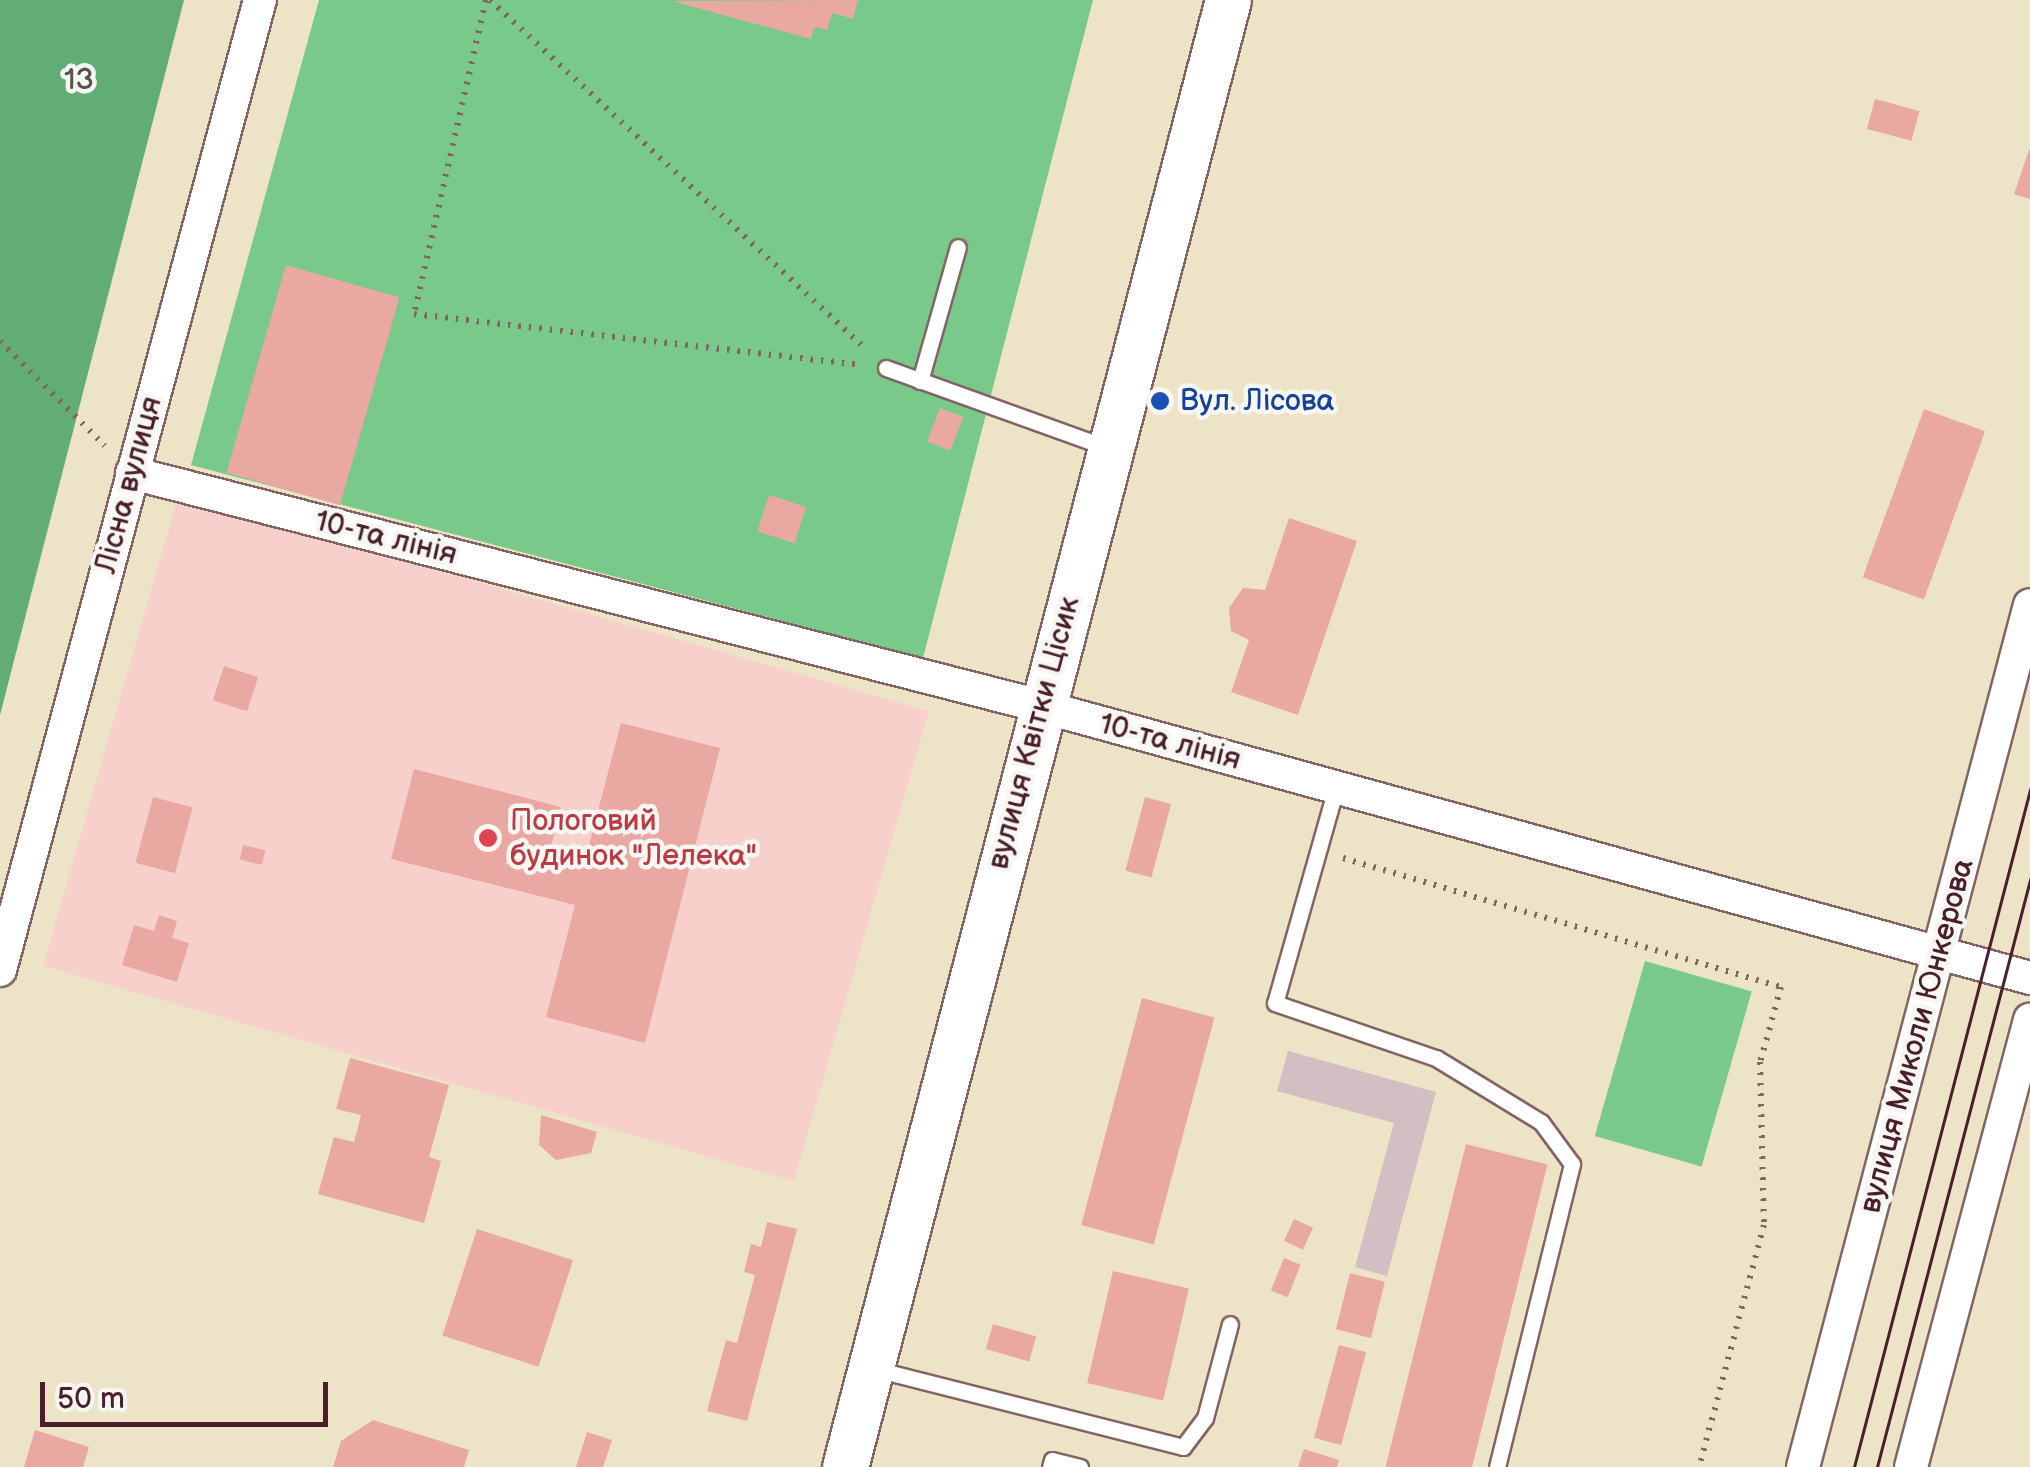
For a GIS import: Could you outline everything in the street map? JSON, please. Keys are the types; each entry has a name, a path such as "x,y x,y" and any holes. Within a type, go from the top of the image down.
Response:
{"street":[{"name":"Лісна вулиця","path":"0,970 260,0"},
{"name":"вулиця Квітки Цісик","path":"845,1467 1040,706 1228,0"},
{"name":"10-та лінія","path":"132,472 1040,706 2030,978"},
{"name":"вулиця Миколи Юнкерова","path":"1803,1467 2030,605"},
{"path":"1911,1467 2030,1020"}],"lane":[{"path":"920,381 958,247"},
{"path":"886,368 1108,448"},
{"path":"1334,795 1276,1003 1436,1058 1541,1122 1572,1164 1496,1467"},
{"path":"870,1368 1183,1447 1205,1418 1230,1324"},
{"path":"1050,1467 1052,1460 1080,1467"}],"path":[{"path":"488,0 886,368 414,314 488,0"},
{"path":"0,341 132,472"},
{"path":"1318,850 1781,988 1760,1062 1764,1225 1699,1467"}],"shaded area":[{"name":"Пологовий будинок \"Лелека\"","path":"178,496 929,711 794,1181 43,966"},
{"path":"1288,1051 1436,1092 1387,1276 1355,1267 1394,1123 1277,1091"}],"green space":[{"name":"13","path":"0,0 184,0 0,715"},
{"path":"319,0 1093,0 923,658 191,465"},
{"path":"1645,961 1752,992 1702,1167 1595,1136"}],"building":[{"path":"858,0 853,19 832,13 827,30 814,27 811,39 672,1"},
{"path":"1875,99 1919,111 1911,141 1867,129"},
{"path":"2030,150 2030,199 2014,194"},
{"path":"286,265 399,298 340,505 226,473"},
{"path":"940,408 963,417 950,451 927,442"},
{"path":"1924,409 1985,431 1924,599 1863,577"},
{"path":"769,495 806,507 794,543 757,531"},
{"path":"1289,518 1357,541 1298,715 1231,692 1249,640 1231,631 1229,608 1243,588 1265,590"},
{"path":"224,666 258,677 247,711 213,700"},
{"path":"621,723 720,748 645,1043 546,1017 575,905 391,859 414,769 561,807 549,854 584,864"},
{"path":"153,797 193,808 175,873 135,863"},
{"path":"1145,797 1171,804 1151,877 1125,870"},
{"path":"243,845 265,850 262,865 240,860"},
{"path":"159,915 177,921 172,938 189,943 177,982 122,965 134,925 154,931"},
{"path":"1142,998 1214,1017 1154,1244 1081,1225"},
{"path":"350,1058 449,1085 429,1157 441,1161 424,1223 318,1194 334,1137 354,1142 361,1115 336,1109"},
{"path":"541,1115 597,1132 591,1153 556,1160 539,1145"},
{"path":"1466,1144 1548,1164 1472,1467 1386,1466"},
{"path":"1294,1219 1313,1228 1303,1250 1284,1241"},
{"path":"767,1222 797,1229 747,1421 707,1411 726,1340 737,1343 755,1275 744,1272 751,1244 761,1247"},
{"path":"477,1229 573,1260 538,1367 442,1336"},
{"path":"1284,1258 1301,1265 1288,1297 1271,1290"},
{"path":"1113,1271 1189,1289 1163,1401 1087,1383"},
{"path":"1350,1273 1385,1282 1371,1338 1336,1329"},
{"path":"993,1324 1036,1336 1029,1361 986,1349"},
{"path":"1339,1345 1366,1352 1341,1445 1314,1438"},
{"path":"373,1420 469,1450 464,1467 333,1467 341,1441"},
{"path":"35,1430 89,1447 83,1467 24,1467"},
{"path":"587,1432 612,1440 603,1467 576,1467"},
{"path":"1304,1449 1339,1460 1337,1467 1298,1467"}],"tram line":[{"path":"1854,1467 2030,790"},
{"path":"1877,1467 2030,880"}],"place":[{"name":"Вул. Лісова","path":"1160,401"},
{"name":"Пологовий будинок \"Лелека\"","path":"488,838"}]}
